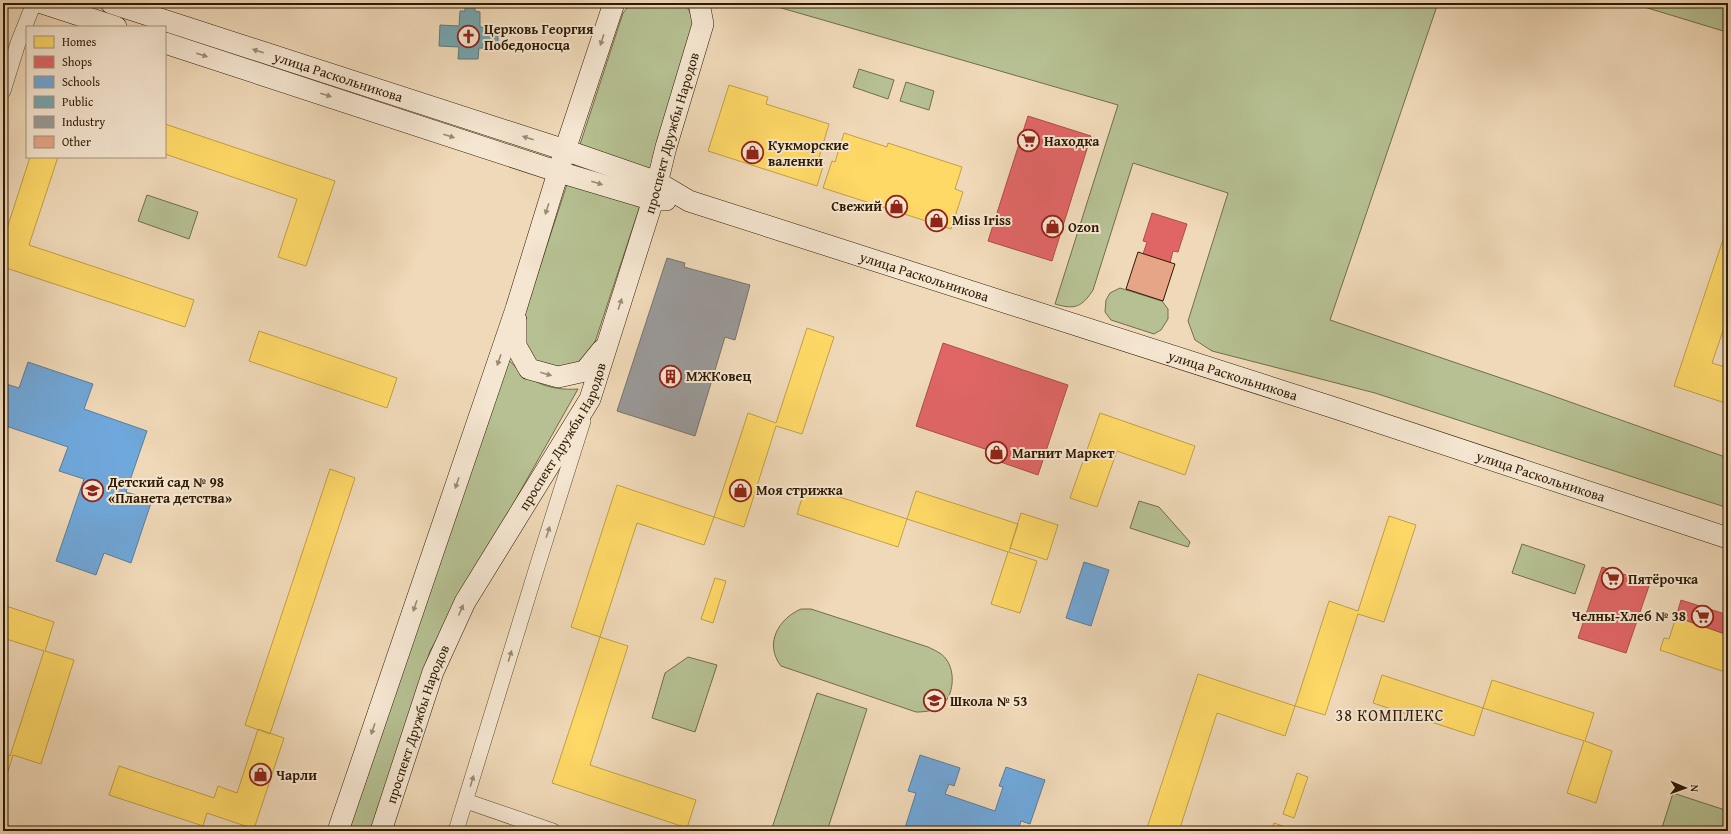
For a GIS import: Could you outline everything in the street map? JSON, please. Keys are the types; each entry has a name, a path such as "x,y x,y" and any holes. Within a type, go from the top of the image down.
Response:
{"street":[{"path":"3,91 18,43 34,3"},
{"path":"42,3 113,26"},
{"name":"улица Раскольникова","path":"111,3 565,150 655,191"},
{"path":"338,831 516,309 565,150 614,3"},
{"name":"проспект Дружбы Народов","path":"381,831 433,672 465,602 590,399 655,191 703,24 699,3"},
{"name":"улица Раскольникова","path":"166,43 559,172 655,191 737,216 1169,356 1338,409 1728,538"},
{"path":"516,309 516,346 529,369 558,377 585,371 609,342"},
{"path":"456,831 590,399"},
{"path":"466,801 553,831"}],"green space":[{"path":"631,3 684,3 692,18 693,45 594,345 588,359 561,369 537,362 531,356 520,335 521,325 623,13"},
{"path":"764,3 1438,3 1330,320 1539,391 1728,458 1728,508 1375,393 1212,351 1195,340 1188,321 1228,193 1133,163 1093,290 1085,300 1077,306 1068,307 1055,304 1118,105"},
{"path":"1631,3 1728,3 1728,33 1720,30"},
{"path":"859,69 894,80 888,99 853,87"},
{"path":"906,82 934,91 929,110 900,101"},
{"path":"147,195 198,212 189,239 138,221"},
{"path":"1120,288 1162,301 1168,309 1168,319 1161,330 1154,334 1111,320 1105,312 1106,300 1110,293"},
{"path":"509,360 516,368 540,384 549,387 578,389 430,651 371,831 348,831"},
{"path":"1139,501 1159,507 1190,542 1188,547 1130,528"},
{"path":"1522,544 1585,565 1575,594 1512,573"},
{"path":"801,609 811,609 928,647 938,652 949,664 952,677 951,691 945,703 940,707 928,711 916,712 781,666 776,658 774,649 776,633 786,619"},
{"path":"688,657 717,665 695,732 652,718 665,673"},
{"path":"817,693 867,709 827,831 771,831"},
{"path":"1673,793 1728,811 1728,825 1726,831 1661,831"}],"building: Homes":[{"path":"729,85 768,97 766,104 829,124 818,161 824,163 817,186 708,151"},
{"path":"166,124 335,181 306,266 278,257 297,199 166,154"},
{"path":"844,133 887,147 888,143 962,167 955,189 963,192 951,229 823,188 832,161 835,162"},
{"path":"30,158 58,158 29,245 194,300 185,327 3,267 3,241"},
{"path":"1728,225 1728,316 1712,363 1728,368 1728,404 1674,386"},
{"path":"807,328 834,337 802,434 776,426 744,527 714,517 748,413 776,423"},
{"path":"259,331 397,378 387,408 249,361"},
{"path":"628,388 668,401 661,422 621,409"},
{"path":"1100,413 1195,446 1185,475 1117,451 1097,507 1070,498"},
{"path":"330,469 355,478 270,734 245,725"},
{"path":"617,485 714,517 704,545 637,523 600,637 571,627"},
{"path":"806,486 907,519 898,547 797,514"},
{"path":"916,491 1018,524 1009,552 1037,561 1020,613 991,604 1008,552 907,519"},
{"path":"1021,513 1058,525 1047,560 1010,548"},
{"path":"1389,516 1416,525 1384,622 1358,614 1325,715 1295,706 1329,601 1358,611"},
{"path":"715,578 726,581 713,623 701,619"},
{"path":"3,605 54,622 45,651 74,660 41,764 13,755 4,785 3,754 10,756 44,651 3,638"},
{"path":"1676,617 1728,635 1728,673 1660,650 1664,638 1669,639"},
{"path":"600,637 628,646 590,765 696,800 687,828 552,783"},
{"path":"1198,674 1295,706 1285,736 1217,713 1179,831 1146,831"},
{"path":"1382,675 1483,708 1474,736 1373,703"},
{"path":"1492,680 1594,713 1585,741 1612,751 1596,803 1567,793 1584,741 1483,708"},
{"path":"258,729 284,738 254,829 207,813 203,826 109,795 119,766 214,798 218,786 237,793"},
{"path":"1297,773 1308,777 1294,818 1283,814"},
{"path":"1274,823 1294,830 1294,831 1271,831"}],"building: Shops":[{"path":"1028,116 1091,136 1052,261 988,241"},
{"path":"1152,213 1187,224 1178,252 1173,251 1170,263 1143,254 1147,242 1143,241"},
{"path":"943,343 1068,385 1038,475 986,457 988,450 916,426"},
{"path":"1602,567 1650,583 1626,653 1578,638"},
{"name":"Челны-Хлеб № 38","path":"1681,600 1728,615 1728,635 1676,617"}],"building: Schools":[{"path":"28,362 93,384 84,409 147,431 126,492 152,500 131,563 104,553 96,575 56,561 84,479 59,471 68,447 3,425 3,383 19,388"},
{"path":"1084,562 1109,570 1091,626 1066,618"},
{"path":"920,755 960,768 954,786 949,784 945,794 995,811 1003,787 999,786 1006,767 1045,780 1030,824 1021,821 1018,831 904,831 916,793 908,791"}],"building: Public":[{"name":"Церковь Георгия Победоносца","path":"465,3 475,3 475,11 480,12 480,27 498,28 498,49 479,48 478,59 458,59 459,47 439,46 440,25 459,26 460,11 465,11"}],"building: Industry":[{"name":"МЖКовец","path":"667,258 685,263 684,267 750,285 735,340 725,337 695,436 617,411"}],"building: Other":[{"path":"1138,252 1175,264 1163,301 1126,289"}],"place":[{"name":"Церковь Георгия Победоносца","path":"469,37"},
{"name":"Находка","path":"1028,141"},
{"name":"Кукморские валенки","path":"752,153"},
{"name":"Свежий","path":"897,206"},
{"name":"Miss Iriss","path":"937,220"},
{"name":"Ozon","path":"1053,227"},
{"name":"МЖКовец","path":"671,376"},
{"name":"Магнит Маркет","path":"996,453"},
{"name":"Детский сад № 98 «Планета детства»","path":"93,490"},
{"name":"Моя стрижка","path":"740,490"},
{"name":"Пятёрочка","path":"1613,579"},
{"name":"Челны-Хлеб № 38","path":"1702,616"},
{"name":"Школа № 53","path":"935,701"},
{"name":"Чарли","path":"260,775"}],"district":[{"name":"38 КОМПЛЕКС","path":"1390,715"}]}
